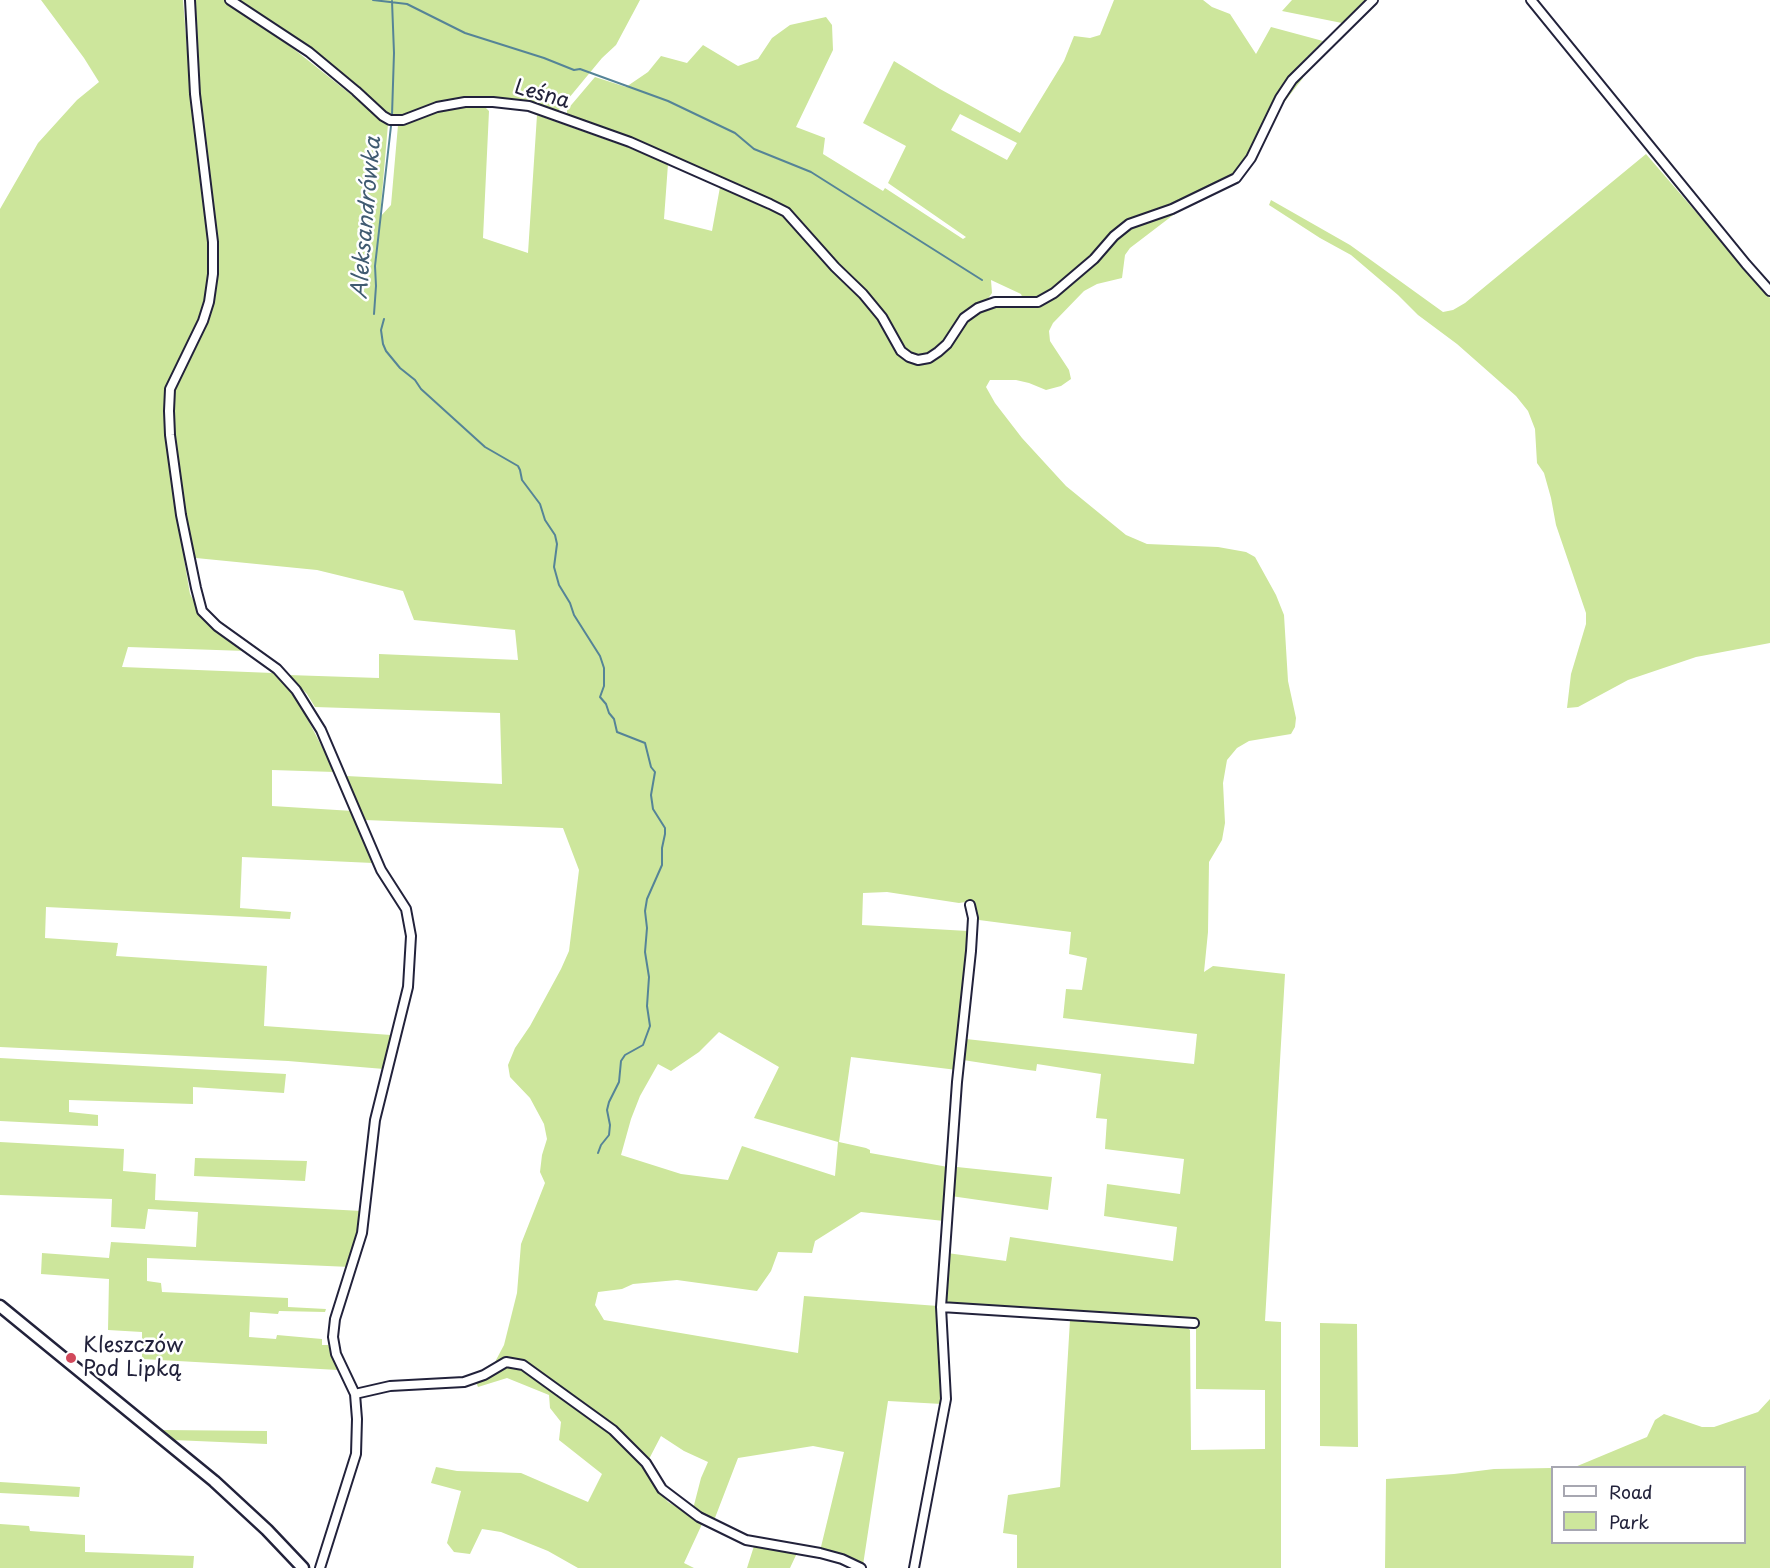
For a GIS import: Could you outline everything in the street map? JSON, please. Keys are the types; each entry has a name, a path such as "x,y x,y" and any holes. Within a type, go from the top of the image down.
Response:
{"street":[{"path":"190,0 195,94 213,242 213,274 209,302 203,321 170,389 169,411 181,515 196,588 202,610 217,627 277,669 296,690 321,730 381,870 406,909 411,936 408,987 375,1120 363,1233 342,1294 333,1337 336,1354 356,1394 356,1454 320,1568"},
{"name":"Leśna","path":"230,0 309,52 390,120 403,120 437,107 465,102 529,106 630,142 786,212 863,294 882,317 901,351 918,360 929,358 938,352 947,344 964,318 978,308 995,302 1038,302 1054,293 1094,259 1114,236 1129,224 1172,209 1236,178 1251,158 1280,98 1292,80 1373,0"},
{"path":"1531,0 1770,291"},
{"path":"914,1568 946,1399 941,1307 957,1082 971,951 973,918 970,905"},
{"path":"0,1306 214,1480 303,1568"},
{"path":"941,1307 1194,1323"},
{"path":"356,1394 390,1386 464,1382 484,1375 506,1362 523,1365 613,1430 646,1463 662,1489 699,1517 746,1540 820,1553 842,1559 861,1568"}],"green space":[{"path":"41,0 183,0 191,98 198,100 194,0 225,0 295,50 388,124 380,217 391,205 398,125 437,110 483,105 489,111 483,238 528,253 537,115 668,164 664,219 712,231 720,187 786,216 860,294 879,318 898,354 918,363 927,364 941,355 954,341 970,317 983,309 997,305 1026,307 1021,294 991,280 992,293 987,300 963,315 937,349 918,357 905,349 886,316 837,265 802,222 788,210 771,200 668,155 567,117 567,110 595,77 626,87 648,72 661,56 687,63 703,45 738,66 758,59 772,38 790,25 826,17 832,25 833,50 796,127 825,138 823,154 883,191 885,188 963,239 966,237 888,183 906,146 863,123 894,61 1020,133 1064,61 1074,36 1090,38 1100,35 1114,0 1203,0 1212,7 1230,14 1256,54 1271,27 1323,41 1297,67 1303,78 1282,105 1248,167 1185,206 1130,248 1125,255 1122,278 1097,284 1084,291 1053,323 1049,331 1050,341 1069,370 1071,379 1061,386 1046,390 1016,380 990,380 986,387 995,403 1022,438 1066,486 1126,535 1147,544 1218,547 1246,552 1255,557 1284,615 1288,681 1296,718 1295,727 1291,734 1249,741 1237,748 1227,760 1223,783 1225,823 1222,840 1209,862 1208,932 1204,972 1213,966 1285,974 1265,1321 1281,1322 1281,1568 1017,1568 1017,1535 1003,1533 1008,1495 1060,1487 1070,1320 1186,1326 1190,1330 1191,1450 1265,1449 1265,1390 1196,1389 1196,1319 945,1303 947,1253 1006,1261 1010,1237 1173,1261 1177,1227 1104,1216 1107,1184 1180,1194 1184,1159 1105,1149 1107,1119 1096,1118 1101,1074 1037,1064 1036,1071 963,1060 966,1039 1194,1064 1197,1034 1063,1018 1066,989 1082,990 1087,958 1069,954 1071,932 979,920 972,901 959,903 887,892 863,893 862,925 968,931 957,1070 851,1057 839,1142 866,1148 870,1150 870,1153 948,1167 944,1221 861,1212 815,1241 812,1253 778,1252 771,1271 757,1291 677,1280 633,1284 622,1289 598,1292 595,1305 604,1320 798,1353 804,1296 938,1306 942,1404 888,1401 863,1565 820,1551 844,1452 813,1446 738,1458 713,1523 693,1509 701,1478 708,1462 684,1451 661,1436 648,1461 661,1483 655,1486 668,1502 703,1522 684,1563 694,1568 578,1568 548,1551 501,1532 482,1529 470,1554 454,1552 447,1543 461,1491 431,1483 436,1467 457,1471 521,1473 588,1502 602,1474 559,1440 561,1422 550,1408 549,1395 507,1378 478,1387 473,1375 495,1362 504,1345 517,1293 521,1244 545,1183 540,1172 547,1139 544,1124 530,1098 510,1077 508,1065 515,1048 530,1026 569,951 579,870 563,828 365,820 346,776 502,784 500,713 315,707 307,694 288,675 379,678 379,654 518,660 515,630 414,620 403,591 317,570 196,558 184,559 190,594 205,622 246,651 128,647 122,667 273,673 295,695 335,772 272,770 272,806 353,811 373,863 242,857 240,908 291,912 290,919 46,907 45,938 118,943 116,956 267,966 264,1026 391,1035 384,1069 288,1061 0,1047 0,209 38,143 77,100 99,82","holes":["960,114 1017,143 1007,160 951,130","719,1032 779,1067 754,1118 838,1142 835,1176 742,1146 728,1180 681,1174 621,1155 640,1096 658,1064 671,1071 699,1052"]},
{"path":"237,0 640,0 616,45 602,58 559,110 552,112 530,103 500,98 471,98 436,103 401,115 390,114 382,109 359,87 297,40"},
{"path":"1292,0 1365,0 1342,23 1282,11"},
{"path":"1646,154 1770,298 1770,643 1696,657 1628,680 1578,707 1567,708 1571,674 1586,624 1586,613 1556,525 1544,473 1537,463 1535,429 1528,411 1516,396 1457,344 1418,315 1351,255 1269,205 1271,200 1350,245 1443,312 1453,310 1465,303"},
{"path":"0,1058 286,1074 284,1093 193,1087 193,1104 69,1100 69,1112 98,1115 98,1126 0,1121"},
{"path":"0,1142 124,1149 123,1171 156,1174 155,1200 362,1211 350,1267 147,1258 147,1281 161,1283 162,1292 288,1298 288,1307 326,1309 325,1312 279,1311 278,1314 250,1312 249,1337 276,1339 277,1335 322,1339 322,1345 328,1345 338,1370 142,1359 142,1332 108,1330 109,1279 41,1274 42,1253 109,1258 111,1242 196,1247 198,1212 148,1209 145,1229 111,1227 112,1199 0,1195"},
{"path":"195,1158 307,1161 305,1181 194,1176"},
{"path":"957,1167 1052,1177 1048,1210 951,1196"},
{"path":"1320,1323 1357,1324 1358,1447 1320,1446"},
{"path":"1770,1399 1770,1568 1385,1568 1386,1479 1494,1469 1551,1468 1551,1544 1746,1544 1746,1466 1577,1466 1647,1437 1655,1420 1664,1414 1702,1427 1714,1427 1758,1412"},
{"path":"162,1430 267,1431 267,1444 173,1440"},
{"path":"0,1482 80,1487 79,1497 0,1493"},
{"path":"0,1524 29,1526 30,1531 85,1535 85,1552 194,1556 193,1568 0,1568"},
{"path":"754,1546 797,1553 790,1568 747,1568"}],"waterway":[{"path":"373,0 407,4 465,33 574,70 580,69 668,101 735,133 754,149 811,172 982,280"},
{"name":"Aleksandrówka","path":"392,1 394,53 392,115"},
{"name":"Aleksandrówka","path":"374,314 375,266 391,126"},
{"name":"Aleksandrówka","path":"384,319 381,330 383,344 400,368 485,447 518,466 522,480 540,504 545,520 555,535 557,544 554,567 559,585 574,615 600,656 604,668 604,686 600,697 614,719 617,732 645,743 651,767 655,772 651,795 653,809 665,828 665,834 662,865 647,899 645,911 647,928 645,952 649,977 647,1006 650,1026 643,1045 625,1055 621,1061 619,1082 607,1110 609,1135 598,1153"}],"place":[{"name":"Kleszczów Pod Lipką","path":"71,1358"}]}
